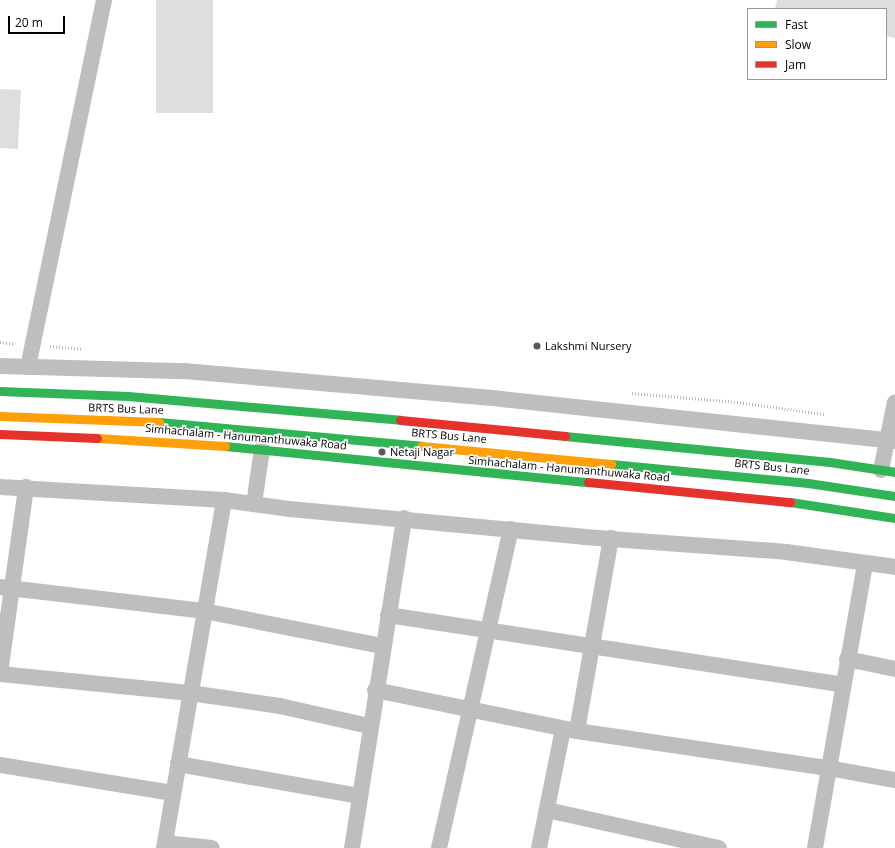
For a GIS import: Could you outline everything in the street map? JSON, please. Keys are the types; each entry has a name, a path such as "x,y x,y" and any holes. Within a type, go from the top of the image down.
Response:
{"main road":[{"path":"0,391 128,396 312,411 830,462 888,471"},
{"name":"BRTS Bus Lane","path":"0,416 185,423 808,482 895,496"},
{"name":"Simhachalam - Hanumanthuwaka Road","path":"0,434 181,442 262,449 816,505 895,518"}],"street":[{"path":"28,367 104,0"},
{"path":"0,366 184,371 501,399 891,441"},
{"path":"888,471 895,402"},
{"path":"254,504 262,449"},
{"path":"0,487 26,487 224,500 511,529 786,552 895,567"},
{"path":"26,487 6,588 0,674 190,693 280,706 369,726"},
{"path":"212,848 164,845 224,500"},
{"path":"352,848 369,726 404,518"},
{"path":"439,848 511,529"},
{"path":"539,848 547,810 592,648 611,538"},
{"path":"816,848 828,768 865,563"},
{"path":"6,588 204,611 383,646"},
{"path":"388,615 592,648 843,685"},
{"path":"847,659 895,669"},
{"path":"376,690 469,711 570,730 828,768 895,780"},
{"path":"178,764 360,796"},
{"path":"0,765 173,793"},
{"path":"547,810 719,848"}],"building":[{"path":"156,0 213,0 213,113 156,113"},
{"path":"777,0 895,0 895,38 887,36 887,8 775,8"},
{"path":"0,89 21,90 18,149 0,148"}],"traffic: fast":[{"path":"0,391 128,396 400,420"},
{"path":"159,422 421,446"},
{"path":"565,436 830,462 895,472"},
{"path":"225,446 588,482"},
{"path":"611,464 808,483 895,496"},
{"path":"790,502 895,518"}],"traffic: slow":[{"path":"0,416 159,422"},
{"path":"97,438 225,446"},
{"path":"421,446 611,464"}],"traffic: jam":[{"path":"400,420 565,436"},
{"path":"0,434 97,438"},
{"path":"588,482 790,502"}],"place":[{"name":"Lakshmi Nursery","path":"537,346"},
{"name":"Netaji Nagar","path":"382,452"}]}
